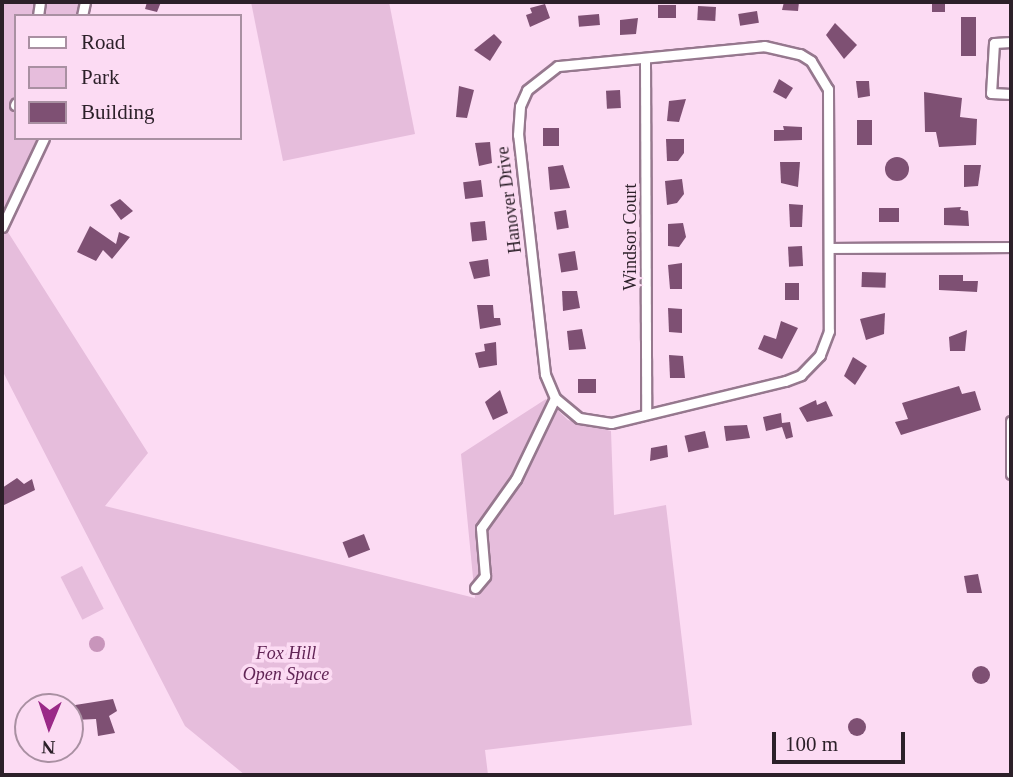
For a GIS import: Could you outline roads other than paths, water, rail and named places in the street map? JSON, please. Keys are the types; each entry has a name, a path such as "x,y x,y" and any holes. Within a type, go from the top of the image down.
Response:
{"street":[{"path":"1011,42 994,43 991,93 1011,93"},
{"name":"Hanover Drive","path":"764,46 783,47 811,61 821,74 830,102 830,248 829,331 812,365 785,381 646,414 594,422 567,412 555,398 545,374 518,135 520,106 535,80 558,66 764,46"},
{"name":"Windsor Court","path":"645,59 646,414"},
{"path":"2,227 43,140"},
{"path":"830,248 1011,247"},
{"path":"475,589 485,576 481,528 516,479 555,398"},
{"path":"1011,421 1011,474"}],"park label":[{"name":"Fox Hill Open Space","path":"286,664"}]}
